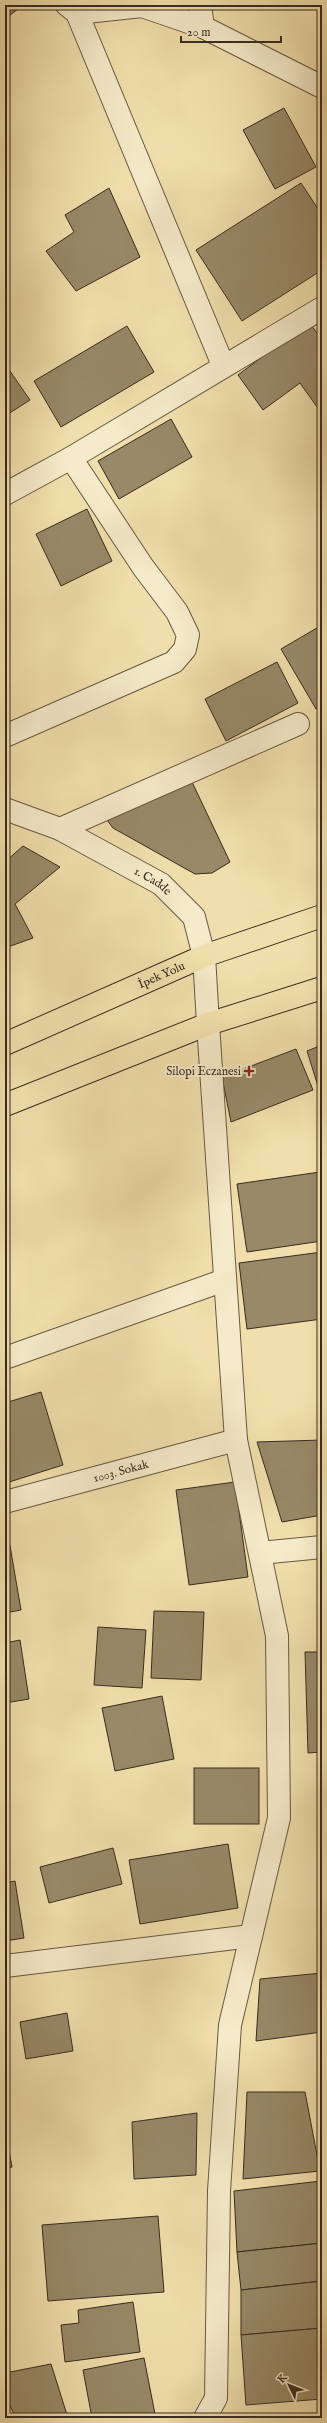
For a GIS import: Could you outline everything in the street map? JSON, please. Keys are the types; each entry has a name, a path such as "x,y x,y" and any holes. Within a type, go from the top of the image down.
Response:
{"highway":[{"name":"İpek Yolu","path":"5,1044 204,956 322,916"},
{"path":"5,1105 208,1024 322,988"}],"street":[{"path":"200,5 203,27"},
{"path":"223,365 72,9 142,6 203,27 322,87"},
{"path":"5,494 71,458 223,365 321,312"},
{"path":"5,736 174,662 185,649 188,635 177,612 143,567 71,458"},
{"path":"60,829 298,724"},
{"name":"1. Cadde","path":"5,810 60,829 162,884 194,917 204,956 236,1440 277,1636 279,1818 230,2025 219,2191 216,2398 205,2418"},
{"path":"5,1358 225,1280"},
{"name":"1003. Sokak","path":"5,1502 236,1440"},
{"path":"260,1553 322,1547"},
{"path":"5,1966 251,1936"}],"building":[{"path":"5,5 15,5 18,9 5,19"},
{"path":"284,108 316,167 275,189 243,130"},
{"path":"301,183 322,215 322,270 242,321 196,250"},
{"path":"109,188 140,257 76,291 46,251 74,232 65,215"},
{"path":"309,322 322,340 322,414 300,383 263,410 238,375"},
{"path":"127,326 154,372 61,427 34,381"},
{"path":"5,364 30,400 5,416"},
{"path":"171,419 192,457 119,499 98,461"},
{"path":"87,509 112,561 61,586 36,534"},
{"path":"322,625 322,706 316,709 281,649"},
{"path":"277,662 298,703 226,741 205,699"},
{"path":"192,782 230,862 212,873 195,874 113,828 107,820"},
{"path":"23,846 60,867 15,904 33,938 5,948 5,862"},
{"path":"322,1045 322,1099 307,1051"},
{"path":"296,1049 313,1090 231,1122 222,1077"},
{"path":"320,1172 322,1241 247,1252 237,1184"},
{"path":"322,1252 322,1319 247,1329 239,1263"},
{"path":"41,1392 63,1465 6,1483 5,1403"},
{"path":"322,1440 322,1515 282,1522 257,1442"},
{"path":"235,1482 248,1577 189,1585 176,1490"},
{"path":"9,1540 21,1610 5,1613 5,1541"},
{"path":"154,1611 204,1612 201,1680 151,1678"},
{"path":"98,1627 146,1630 142,1688 94,1685"},
{"path":"20,1640 29,1699 5,1703 5,1643"},
{"path":"305,1652 322,1652 322,1752 308,1753"},
{"path":"162,1696 174,1759 115,1771 102,1708"},
{"path":"194,1768 259,1768 259,1824 194,1824"},
{"path":"228,1844 238,1908 140,1924 129,1860"},
{"path":"113,1848 122,1884 49,1903 40,1867"},
{"path":"15,1881 24,1938 5,1941 5,1883"},
{"path":"322,1973 322,2032 256,2041 260,1979"},
{"path":"67,2013 73,2051 26,2059 20,2022"},
{"path":"247,2092 305,2092 320,2171 243,2179"},
{"path":"197,2113 196,2175 134,2179 132,2122"},
{"path":"5,2130 12,2167 5,2169"},
{"path":"321,2181 322,2243 237,2252 234,2191"},
{"path":"158,2216 164,2292 48,2301 42,2225"},
{"path":"322,2243 322,2281 241,2290 237,2252"},
{"path":"322,2281 322,2328 241,2335 241,2290"},
{"path":"133,2302 140,2352 65,2362 61,2325 79,2323 78,2310"},
{"path":"322,2328 322,2399 246,2405 241,2335"},
{"path":"144,2358 155,2414 132,2418 92,2418 83,2370"},
{"path":"51,2364 68,2418 16,2418 5,2396 5,2373"}],"place":[{"name":"Silopi Eczanesi","path":"249,1071"}]}
